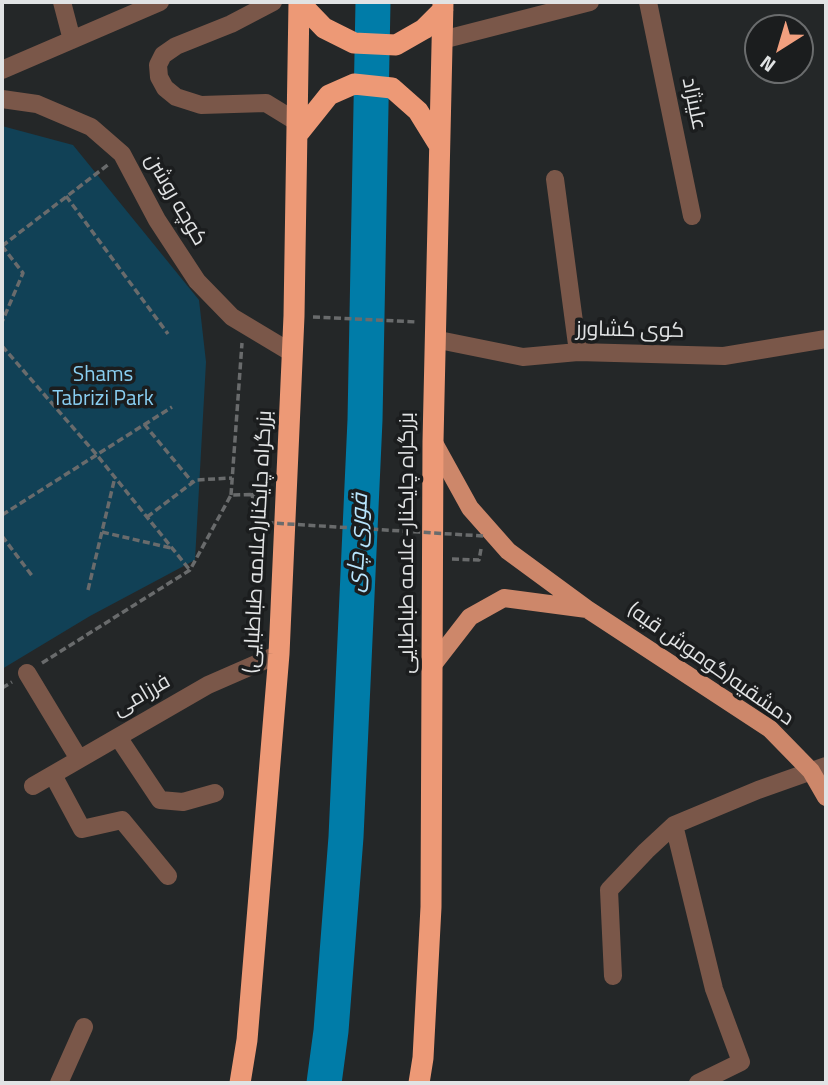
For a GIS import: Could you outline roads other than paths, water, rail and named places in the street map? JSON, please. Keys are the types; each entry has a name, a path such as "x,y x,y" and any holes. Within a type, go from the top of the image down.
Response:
{"highway":[{"name":"بزرگراه چایکنار(علامه طباطبایی)","path":"240,1083 247,1040 279,654 292,352 299,2"},
{"path":"299,2 324,28 354,43 396,45 424,29 443,6"},
{"name":"بزرگراه چایکنار-علامه طباطبایی","path":"419,1083 423,1058 431,907 434,339 443,6"},
{"path":"297,129 329,95 354,84 392,89 418,111 439,145"}],"main road":[{"name":"دمشقیه(گوموش قیه)","path":"433,441 470,508 508,551 587,609 770,729 819,769 826,797"},
{"path":"432,666 470,617 504,598 587,609"}],"street":[{"path":"62,2 72,40"},
{"path":"2,70 160,2"},
{"path":"273,2 231,24 176,46 163,55 158,65 159,77 165,88 176,97 201,105 266,103 297,129"},
{"path":"442,40 590,2"},
{"name":"علینژاد","path":"648,2 692,216"},
{"name":"کوچه روشن","path":"2,99 37,104 91,127 122,154 157,220 197,281 232,317 292,352"},
{"path":"555,179 578,352"},
{"name":"کوی کشاورز","path":"434,339 523,357 578,352 724,356 826,339"},
{"name":"فرزامی","path":"33,786 208,685 279,654"},
{"path":"27,673 79,759"},
{"path":"118,737 160,800 183,802 215,793"},
{"path":"613,976 610,890 674,825 819,769"},
{"path":"53,775 82,829 122,820 168,876"},
{"path":"674,825 714,989 741,1062 698,1083"},
{"path":"59,1083 84,1027"}],"waterway":[{"name":"قوری چای","path":"324,1083 331,1031 346,837 365,420 373,2"}],"park label":[{"name":"Shams Tabrizi Park","path":"103,388"}]}
